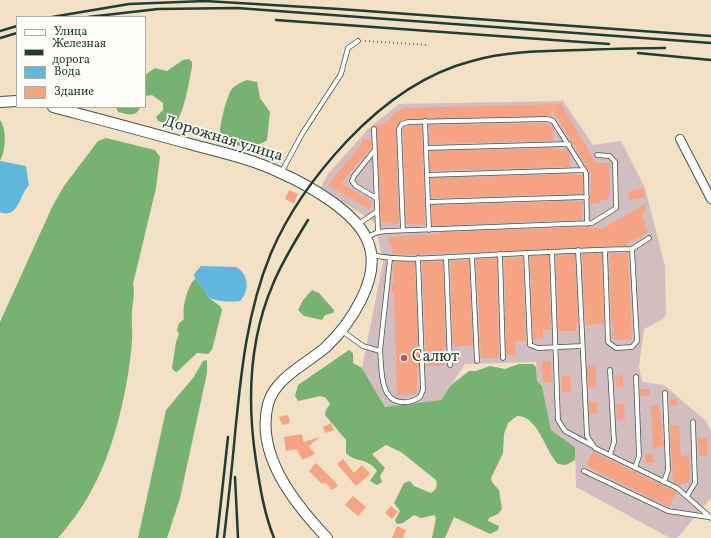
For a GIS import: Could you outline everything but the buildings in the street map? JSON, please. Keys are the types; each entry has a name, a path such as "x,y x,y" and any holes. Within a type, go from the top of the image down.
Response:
{"street":[{"path":"0,102 16,101"},
{"name":"Дорожная улица","path":"57,108 230,155 281,173 324,198 357,225 366,237 371,255 371,271 366,289 352,316 342,330 326,347 291,374 277,388 269,403 266,424 269,449 279,473 295,498 328,538"},
{"path":"680,139 711,199"}],"lane":[{"path":"281,173 302,134 341,74 348,48 358,41"},
{"path":"403,230 399,129 405,122 426,121 547,119 556,123 584,170 586,176 587,224"},
{"path":"426,121 429,230"},
{"path":"374,129 376,212 378,232"},
{"path":"426,148 569,144"},
{"path":"374,151 354,176 352,181 356,186 376,198"},
{"path":"366,237 378,232 403,230 587,224 599,220 613,211 617,203 615,162 610,156 597,155"},
{"path":"428,175 584,170"},
{"path":"428,202 586,197"},
{"path":"357,225 376,212"},
{"path":"371,255 390,259 605,250 632,248 649,238"},
{"path":"605,250 608,342 616,348 632,347 637,341 632,248"},
{"path":"578,250 586,432 595,448"},
{"path":"552,252 559,424 569,434 677,488 710,518"},
{"path":"526,253 529,342 535,348 582,346"},
{"path":"500,254 503,358"},
{"path":"472,256 477,361"},
{"path":"446,257 450,366"},
{"path":"390,259 380,350 384,387 386,393 398,402 410,402 420,397 422,390 418,258"},
{"path":"342,330 362,346 380,350"},
{"path":"610,370 614,442 610,455"},
{"path":"635,468 639,456 636,377"},
{"path":"664,482 668,470 665,393"},
{"path":"687,496 695,483 693,422"},
{"path":"584,471 668,511 710,518"},
{"path":"687,515 694,511 693,503"}],"path":[{"path":"358,41 429,45"}],"shaded area":[{"path":"563,101 593,145 621,141 645,188 665,266 666,315 663,319 644,329 639,367 642,382 664,385 706,421 711,432 711,498 677,538 670,538 576,487 575,447 551,430 542,386 537,381 536,362 465,364 441,400 385,407 362,368 383,262 375,223 321,187 328,174 369,128 399,104"}],"green space":[{"path":"189,59 192,62 192,67 186,98 180,115 173,126 158,121 156,117 163,110 163,103 152,95 146,96 146,74 155,68 167,71 183,60"},
{"path":"247,80 257,82 260,98 270,112 267,140 263,143 250,146 230,144 221,138 220,134 225,106 231,90 238,84"},
{"path":"116,108 140,108 137,113 134,114 118,112"},
{"path":"0,120 4,128 5,140 4,152 0,161"},
{"path":"106,138 155,150 160,157 156,188 133,284 134,294 130,360 123,400 113,440 99,477 87,499 58,538 0,538 0,322 53,205 64,186 98,141"},
{"path":"195,279 204,288 208,297 220,306 222,310 212,350 208,354 197,353 177,372 172,368 176,342 179,334 177,330 179,323 184,319 186,298 192,282"},
{"path":"312,290 319,293 334,310 333,313 325,315 322,320 304,316 298,310 303,300"},
{"path":"349,350 353,353 353,363 362,368 385,407 441,400 451,385 469,371 476,371 490,366 505,369 519,364 533,364 536,367 537,381 542,386 551,430 575,447 575,460 566,465 558,464 531,422 524,417 517,416 508,423 504,434 503,453 491,478 492,482 499,490 502,509 498,514 489,518 488,521 499,526 498,530 490,534 454,517 445,538 432,538 436,518 434,515 421,518 414,515 403,523 397,524 395,520 400,511 394,503 404,483 410,481 414,486 431,493 436,488 436,480 401,452 386,445 372,454 385,468 380,476 382,482 377,485 370,481 377,471 369,464 353,458 346,453 346,440 325,415 330,404 326,398 321,396 298,401 295,396 298,385"},
{"path":"207,360 207,373 180,498 167,538 138,538 166,410 193,378 203,361"}],"water":[{"path":"0,161 26,166 29,185 15,209 6,214 0,212"},
{"path":"201,266 236,267 240,270 246,278 247,288 240,301 219,301 208,297 204,288 195,279 194,274"}],"railway":[{"path":"58,16 129,4 205,1 339,9 711,36"},
{"path":"97,16 158,9 237,8 711,43"},
{"path":"276,20 609,44"},
{"path":"0,31 16,26"},
{"path":"0,38 16,33"},
{"path":"224,538 237,411 246,342 256,297 271,253 286,222 314,180 347,141 360,127 404,92 436,74 472,61 499,55 526,52 665,48"},
{"path":"638,53 711,60"},
{"path":"274,538 265,510 253,439 251,416 252,371 259,327 265,305 280,268 308,220"},
{"path":"217,538 228,437"},
{"path":"235,477 238,538"}],"place":[{"name":"Салют","path":"404,358"}]}
